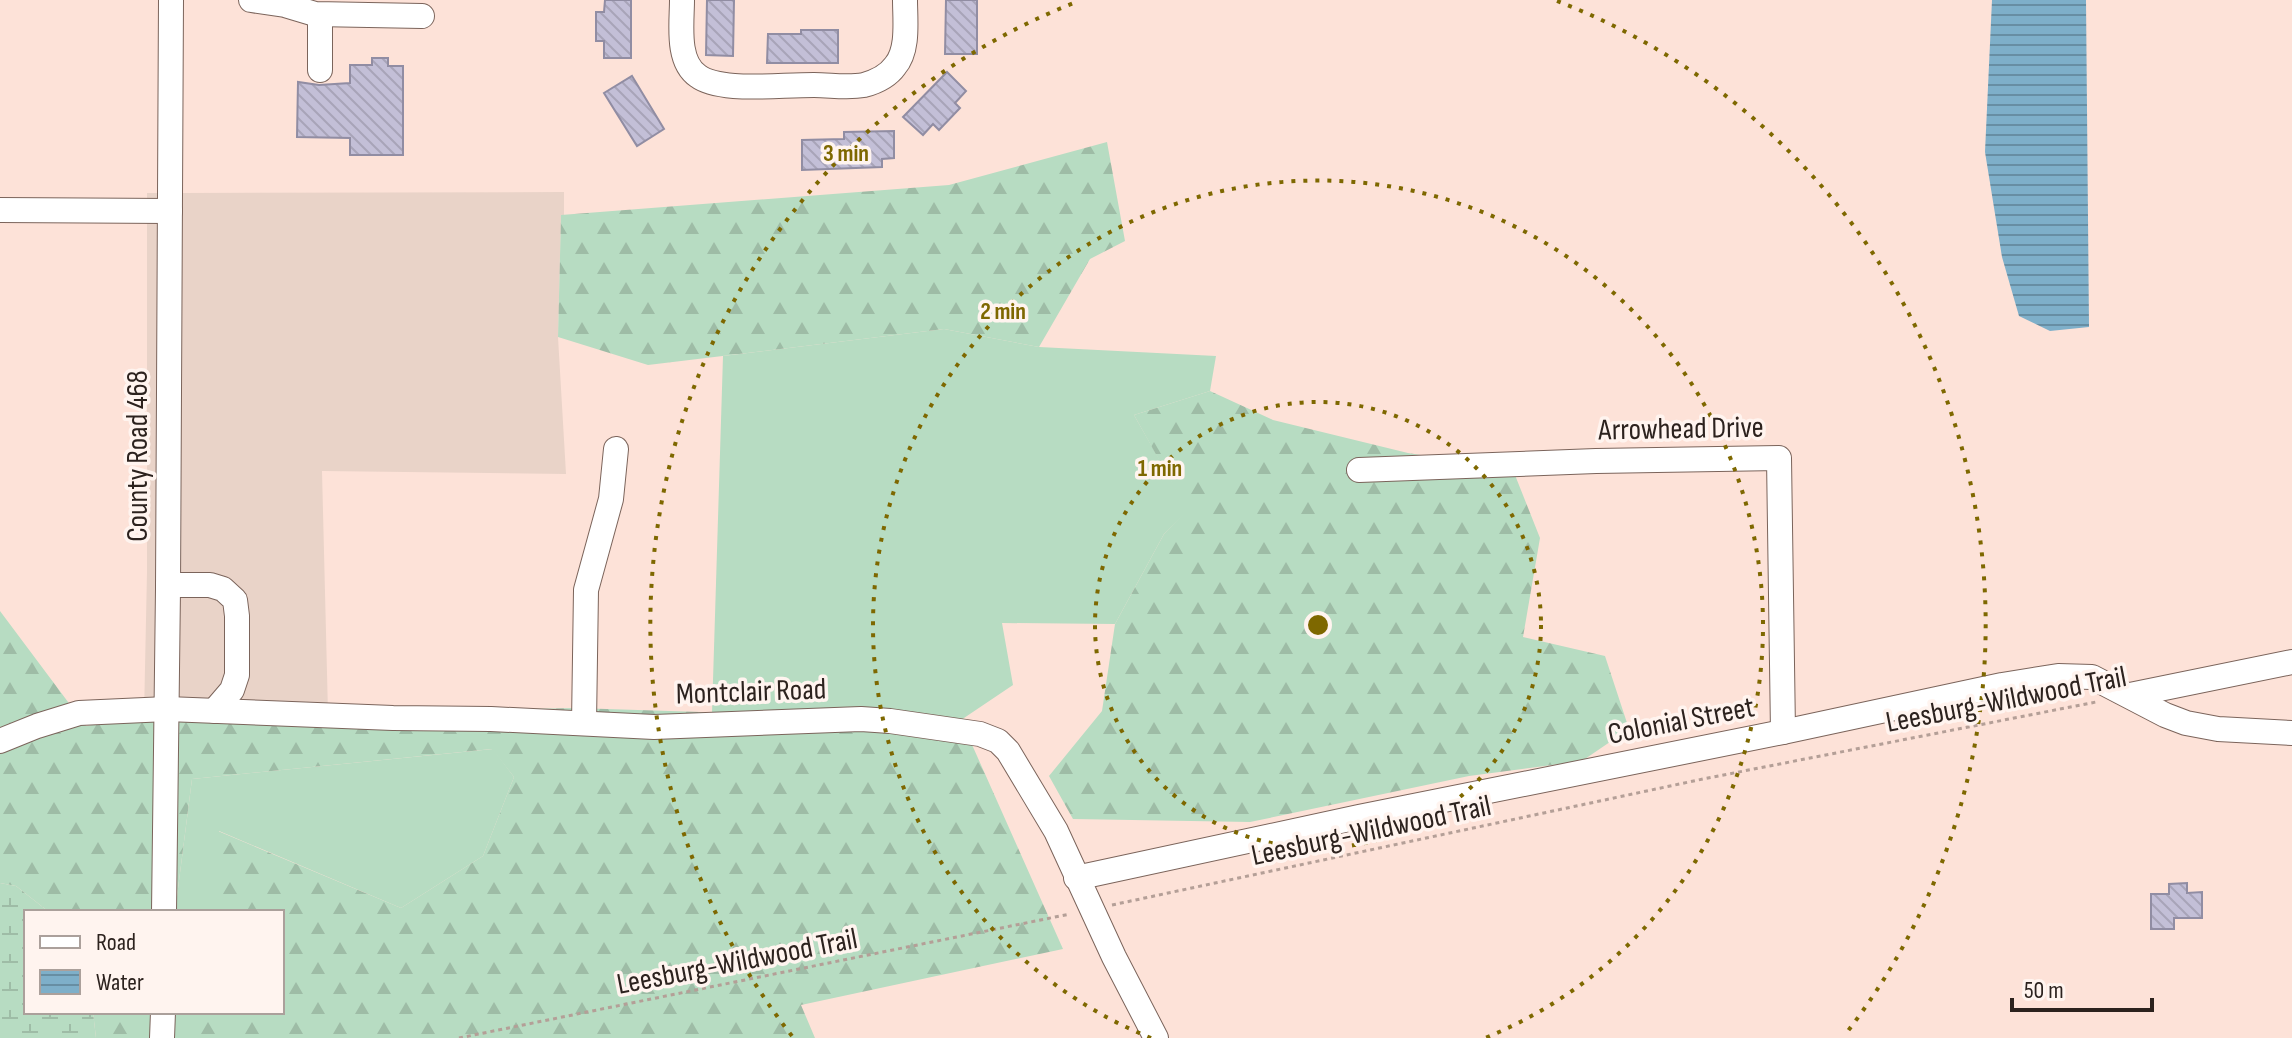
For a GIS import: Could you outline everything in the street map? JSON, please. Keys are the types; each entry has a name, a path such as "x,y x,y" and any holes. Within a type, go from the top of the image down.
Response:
{"street":[{"name":"County Road 468","path":"164,910 171,0"},
{"path":"251,0 320,15 422,16"},
{"path":"682,0 684,53 690,68 698,76 734,86 848,87 867,84 895,67 905,35 905,0"},
{"path":"320,15 320,70"},
{"path":"0,210 170,211"},
{"path":"584,723 586,590 611,499 616,449"},
{"name":"Arrowhead Drive","path":"1359,470 1779,458 1783,732"},
{"path":"168,585 210,585 223,589 235,600 237,675 232,690 214,711"},
{"path":"2130,695 2292,662"},
{"name":"Colonial Street","path":"1076,878 1359,817 2058,676 2092,677 2186,723 2218,729 2292,733"},
{"name":"Montclair Road","path":"0,741 79,713 167,709 654,727 861,719 980,734 998,741 1008,751 1056,831 1076,878 1156,1038"},
{"path":"162,1038 163,1014"}],"path":[{"name":"Leesburg-Wildwood Trail","path":"459,1038 1091,909 1703,779 2130,695"}],"shaded area":[{"path":"564,192 558,337 566,474 322,471 328,713 176,716 179,193"},
{"path":"147,193 160,193 157,716 144,716"}],"green space":[{"path":"1107,142 1125,241 1090,259 1039,347 944,329 648,365 558,337 561,215 949,185"},
{"path":"944,329 1039,347 1216,356 1210,391 1134,415 1188,510 1164,534 1115,624 1002,623 1013,685 961,720 712,713 723,356"},
{"path":"1210,391 1273,420 1408,453 1513,470 1540,538 1523,637 1605,656 1629,729 1582,761 1469,776 1250,822 1073,819 1049,776 1102,711 1115,624 1164,534 1187,510 1134,415"},
{"path":"0,611 86,726 157,716 155,910 46,910 16,886 0,883"},
{"path":"575,708 961,720 1063,949 801,1005 815,1038 172,1038 172,1014 284,1014 284,910 219,910 218,831 401,908 483,856 514,777 492,749 192,779 175,910 176,716"},
{"path":"493,749 514,777 483,856 401,908 219,831 219,910 175,910 192,779"},
{"path":"0,883 16,886 46,910 24,910 24,1014 93,1014 96,1038 0,1038"},
{"path":"93,1014 153,1014 153,1038 96,1038"}],"water":[{"path":"1992,0 2086,0 2089,327 2050,331 2019,316 2002,257 1985,152"}],"building":[{"path":"605,0 631,0 631,58 604,58 604,41 596,41 596,12 604,12"},
{"path":"707,0 734,0 733,56 706,55"},
{"path":"946,0 977,0 977,54 945,54"},
{"path":"801,30 838,30 838,63 767,63 768,34 801,34"},
{"path":"372,58 388,58 388,66 403,66 403,155 350,155 350,138 297,137 298,82 319,85 350,83 350,65 372,65"},
{"path":"947,72 966,91 955,103 960,108 939,130 933,124 923,135 903,117"},
{"path":"632,76 664,129 637,146 604,93"},
{"path":"894,131 894,158 882,159 882,167 802,170 802,140 844,139 844,132"},
{"path":"2187,883 2187,893 2202,892 2202,918 2174,918 2174,929 2151,929 2151,894 2169,894 2169,884"}]}
